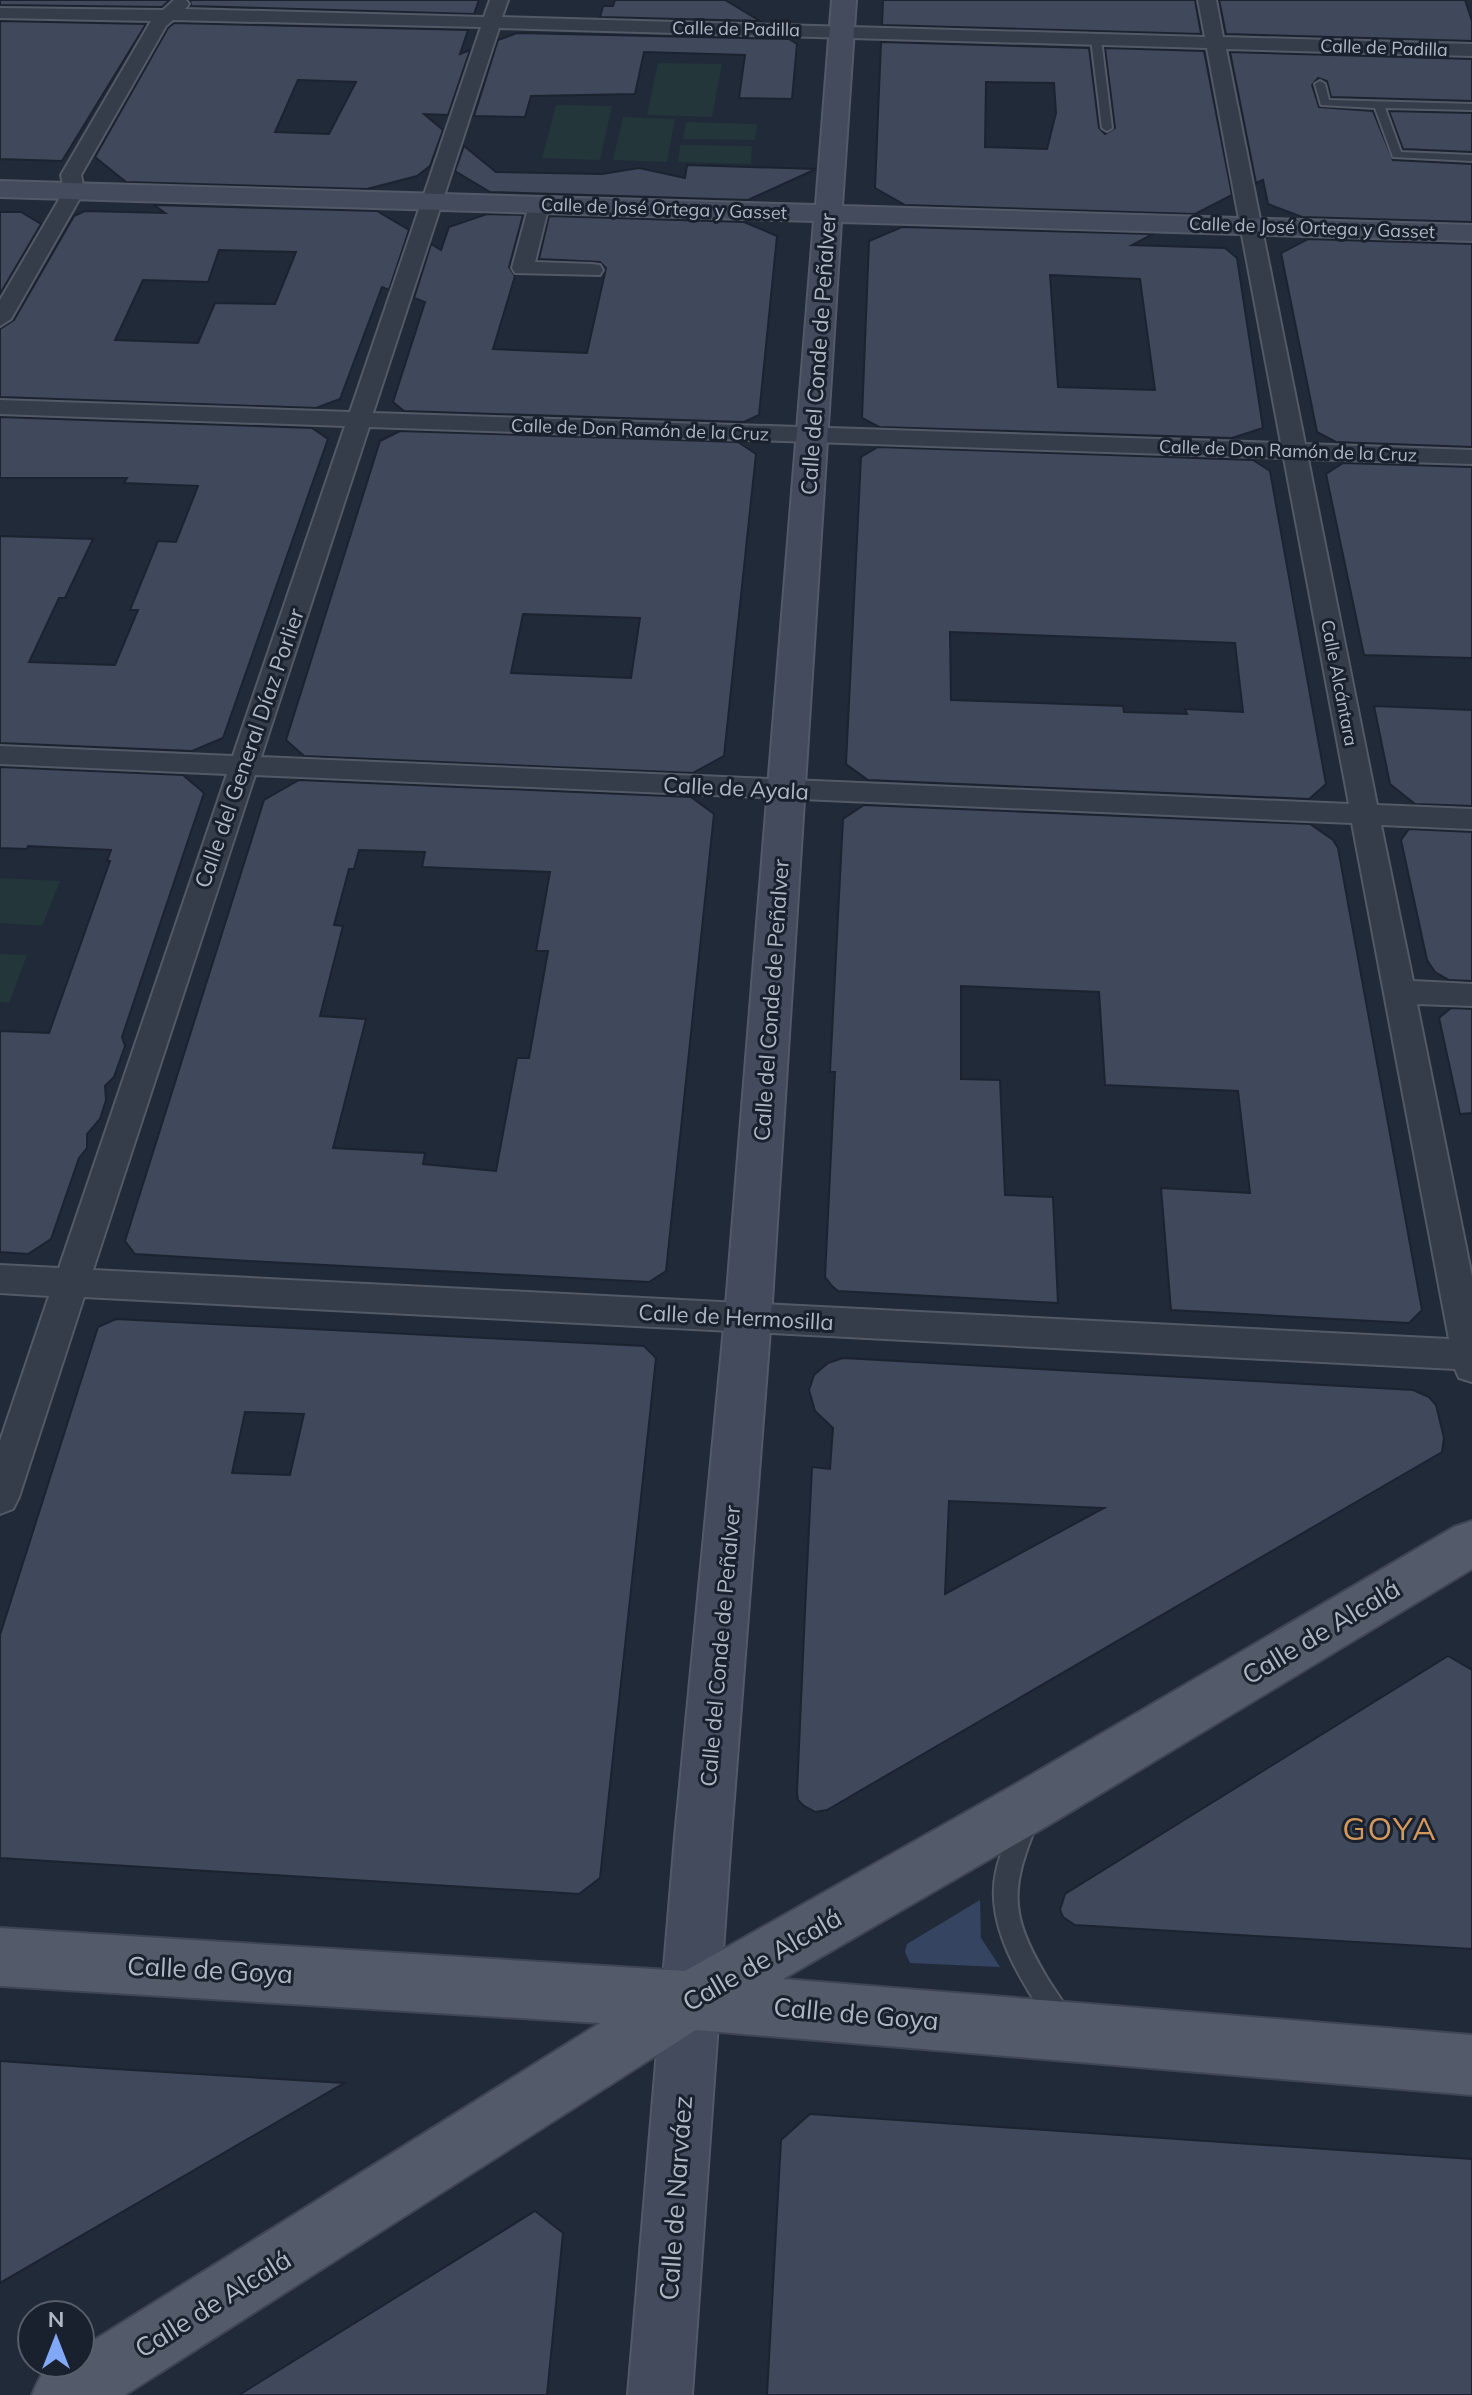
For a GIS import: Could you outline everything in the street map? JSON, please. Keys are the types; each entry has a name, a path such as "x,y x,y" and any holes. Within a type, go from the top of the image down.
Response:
{"main road":[{"name":"Calle de Alcalá","path":"64,2395 432,2168 690,2000 1033,1804 1472,1543"},
{"name":"Calle de Goya","path":"0,1957 690,2000 1472,2065"}],"street":[{"name":"Calle del General Díaz Porlier","path":"0,1497 499,0"},
{"name":"Calle del Conde de Peñalver","path":"690,2000 748,1317 844,0"},
{"name":"Calle Alcántara","path":"1207,0 1471,1359"},
{"name":"Calle de Padilla","path":"0,13 176,7 491,23 1472,50"},
{"path":"0,319 74,191 71,175 76,166 159,23 176,7"},
{"name":"Calle de José Ortega y Gasset","path":"0,189 1472,233"},
{"path":"539,205 523,268 592,270"},
{"name":"Calle de Don Ramón de la Cruz","path":"0,407 1472,457"},
{"name":"Calle de Ayala","path":"0,755 1472,819"},
{"path":"1399,992 1472,995"},
{"name":"Calle de Hermosilla","path":"0,1279 748,1317 1471,1359"},
{"name":"Calle de Narváez","path":"660,2395 690,2000"}],"lane":[{"path":"1096,39 1107,128"},
{"path":"1320,84 1325,103 1472,107"},
{"path":"1379,105 1397,155 1472,158"},
{"path":"1033,1804 1006,1879 1010,1926 1037,1985 1068,2031"}],"green space":[{"path":"658,63 722,64 712,117 647,115"},
{"path":"556,105 612,106 600,160 542,158"},
{"path":"623,117 675,119 667,162 613,160"},
{"path":"686,122 757,124 755,140 683,139"},
{"path":"680,145 752,146 751,164 678,162"},
{"path":"0,878 60,881 42,926 0,923"},
{"path":"0,954 27,955 9,1003 0,1002"}],"water":[{"path":"980,1900 981,1938 1000,1967 910,1963 905,1952 907,1944"}],"building":[{"path":"0,0 170,0 162,7 0,5"},
{"path":"190,0 479,0 474,14 191,6"},
{"path":"615,0 725,0 760,21 600,17 603,6 613,6"},
{"path":"883,0 1195,0 1201,34 882,25"},
{"path":"1219,0 1465,0 1472,21 1472,41 1226,34"},
{"path":"0,21 146,24 62,161 0,159"},
{"path":"174,23 468,30 460,54 470,50 448,115 424,114 443,130 430,166 417,176 367,189 126,182 95,157 168,28","holes":["298,80 356,82 329,134 275,132"]},
{"path":"517,33 789,39 797,44 792,99 739,98 745,55 644,52 635,94 531,96 525,117 474,116 498,40"},
{"path":"881,42 1089,48 1099,128 1105,134 1115,128 1105,48 1204,51 1232,195 1195,214 905,205 875,188","holes":["986,82 1054,83 1056,113 1047,149 985,147"]},
{"path":"1230,52 1472,59 1472,101 1331,97 1327,81 1318,78 1312,85 1319,107 1373,111 1393,160 1472,164 1472,222 1302,217 1268,204 1263,180 1256,183"},
{"path":"1389,111 1472,113 1472,152 1403,149"},
{"path":"464,146 496,172 602,174 639,168 685,178 687,165 816,169 748,200 490,192 455,171"},
{"path":"154,205 377,211 409,230 389,290 382,287 340,399 316,408 0,397 0,329 14,320 74,216 85,211 165,213","holes":["219,250 296,252 275,304 215,303 198,343 115,340 143,280 208,282"]},
{"path":"0,212 21,212 41,224 0,294"},
{"path":"487,214 523,215 509,267 515,276 493,349 587,353 606,268 600,262 539,259 549,216 744,222 777,236 759,415 744,422 404,411 393,402 425,302 414,298 431,244 441,250 449,227"},
{"path":"902,227 1153,234 1132,245 1225,248 1237,258 1263,428 1232,438 879,427 862,418 869,241","holes":["1050,275 1140,279 1155,390 1058,387"]},
{"path":"1308,239 1472,244 1472,447 1336,442 1317,432 1281,253"},
{"path":"0,417 312,428 328,439 223,738 192,751 0,743 0,536 93,539 65,598 59,598 29,662 115,665 138,610 130,610 158,541 176,542 198,486 124,483 127,478 0,478"},
{"path":"400,431 738,442 756,454 724,756 693,773 304,756 286,740 380,441","holes":["523,614 640,618 631,678 511,673"]},
{"path":"878,447 1253,460 1270,471 1326,784 1309,799 868,780 846,764 861,457","holes":["950,632 1235,643 1243,712 1185,709 1187,714 1124,712 1123,706 951,700"]},
{"path":"1343,463 1472,467 1472,658 1364,655 1326,474"},
{"path":"1374,706 1472,710 1472,806 1415,804 1390,784"},
{"path":"0,767 183,775 204,793 122,1037 125,1046 114,1077 105,1086 106,1100 100,1119 87,1134 87,1148 79,1158 51,1239 28,1254 0,1252 0,1031 49,1033 110,861 107,861 111,850 28,846 27,849 0,848"},
{"path":"299,780 691,797 714,814 666,1271 649,1282 135,1254 125,1241 264,800","holes":["359,850 425,852 422,867 550,872 536,951 548,951 529,1058 517,1058 496,1171 423,1164 425,1153 333,1148 366,1019 320,1016 343,926 334,925 349,869 354,869"]},
{"path":"864,805 1310,824 1333,840 1338,848 1422,1310 1409,1323 1171,1310 1161,1188 1250,1193 1238,1091 1105,1085 1099,992 961,986 961,1079 1000,1080 1005,1195 1053,1197 1058,1303 838,1291 832,1286 825,1277 835,1072 830,1072 843,819"},
{"path":"1409,829 1472,832 1472,981 1449,980 1435,972 1427,960 1401,840"},
{"path":"1451,1008 1472,1009 1472,1113 1460,1114 1439,1018"},
{"path":"116,1319 644,1346 656,1358 600,1878 579,1894 0,1858 0,1635 98,1327","holes":["245,1412 304,1414 290,1475 232,1473"]},
{"path":"843,1358 1413,1390 1429,1397 1436,1405 1444,1438 1442,1452 827,1810 815,1812 798,1800 797,1792 812,1467 830,1469 833,1428 815,1411 809,1390 814,1375 828,1363","holes":["949,1501 1104,1508 945,1594"]},
{"path":"1448,1656 1472,1670 1472,1949 1075,1925 1063,1917 1060,1910 1065,1894"},
{"path":"0,2061 115,2069 344,2083 0,2283"},
{"path":"810,2114 1472,2159 1472,2395 767,2395 781,2140"},
{"path":"535,2211 563,2233 547,2395 239,2395"}],"district":[{"name":"GOYA","path":"1390,1829"}]}
